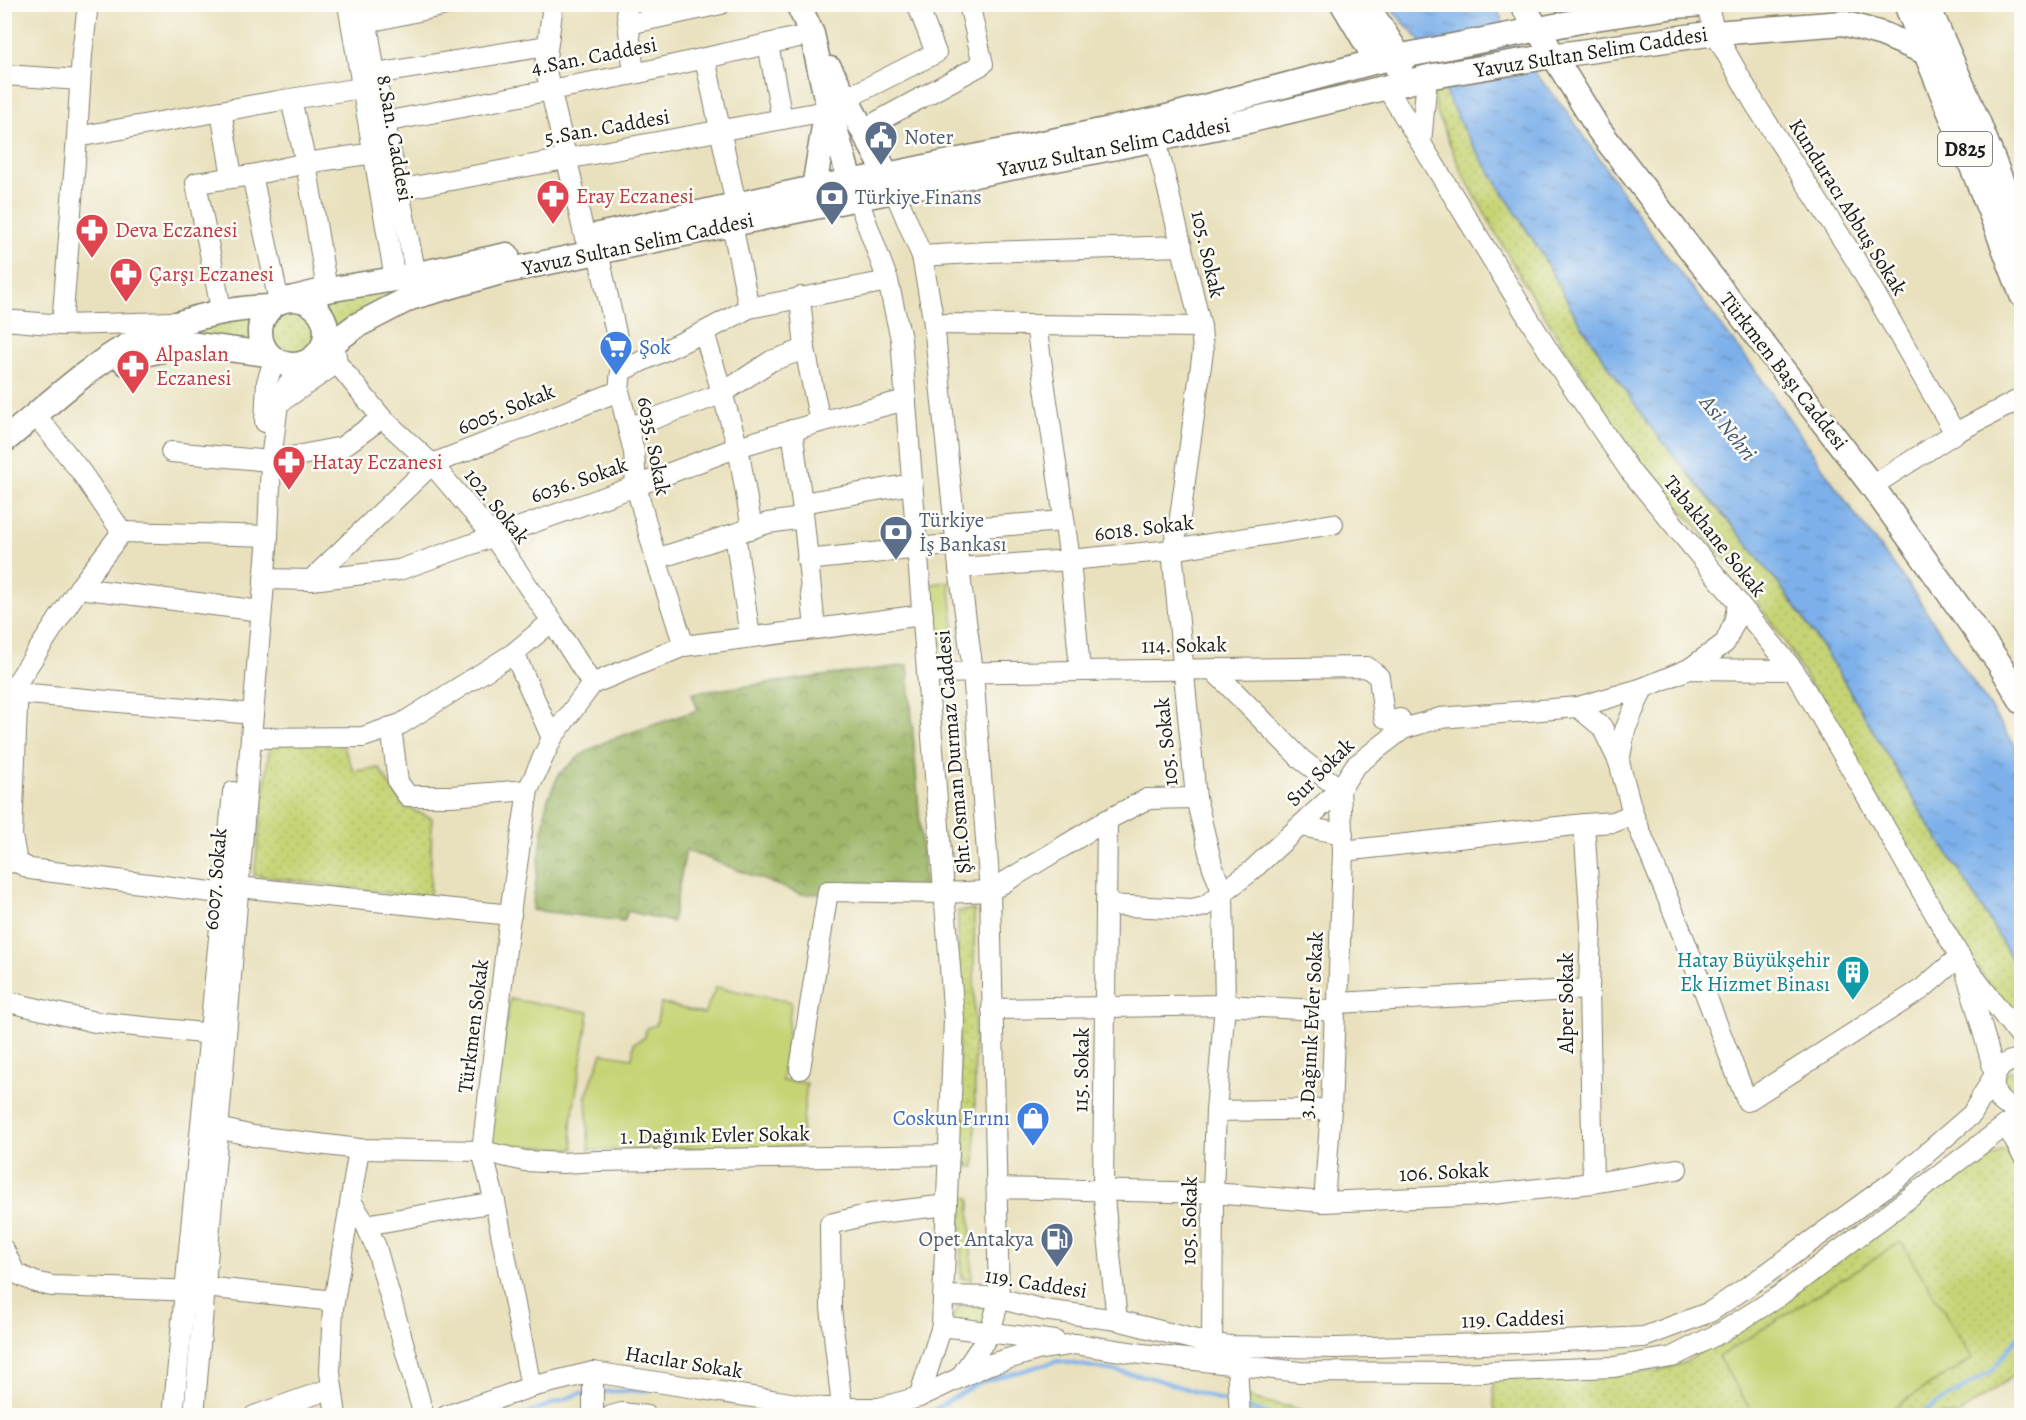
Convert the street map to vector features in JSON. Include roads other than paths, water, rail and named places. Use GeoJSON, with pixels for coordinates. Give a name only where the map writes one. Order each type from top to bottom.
{"type":"FeatureCollection","features":[{"type":"Feature","properties":{"kind":"main road"},"geometry":{"type":"LineString","coordinates":[[1343,4],[1397,57]]}},
{"type":"Feature","properties":{"kind":"main road"},"geometry":{"type":"LineString","coordinates":[[1366,4],[1401,63],[1398,73],[1387,88]]}},
{"type":"Feature","properties":{"kind":"main road","name":"Türkmen Başı Caddesi"},"geometry":{"type":"LineString","coordinates":[[1522,4],[1537,44],[1599,130],[1872,486],[1999,663],[2022,702]]}},
{"type":"Feature","properties":{"kind":"main road","name":"Yavuz Sultan Selim Caddesi"},"geometry":{"type":"LineString","coordinates":[[4,441],[84,375],[127,346],[184,321],[327,290],[592,245],[854,189],[1156,140],[1430,77],[1537,44],[1595,18],[1676,5],[1706,4]]}},
{"type":"Feature","properties":{"kind":"main road"},"geometry":{"type":"LineString","coordinates":[[799,5],[812,34],[854,189]]}},
{"type":"Feature","properties":{"kind":"main road"},"geometry":{"type":"LineString","coordinates":[[1843,23],[1898,22],[1915,7]]}},
{"type":"Feature","properties":{"kind":"main road","name":"D825"},"geometry":{"type":"LineString","coordinates":[[1915,7],[1925,52],[2022,295]]}},
{"type":"Feature","properties":{"kind":"main road","name":"D825"},"geometry":{"type":"LineString","coordinates":[[1915,7],[1978,124],[2022,234]]}},
{"type":"Feature","properties":{"kind":"main road","name":"Yavuz Sultan Selim Caddesi"},"geometry":{"type":"LineString","coordinates":[[891,183],[1158,119],[1397,57],[1537,44],[1843,23],[1882,34],[1925,52]]}},
{"type":"Feature","properties":{"kind":"main road"},"geometry":{"type":"LineString","coordinates":[[832,101],[862,130],[891,183]]}},
{"type":"Feature","properties":{"kind":"main road"},"geometry":{"type":"LineString","coordinates":[[814,188],[832,101]]}},
{"type":"Feature","properties":{"kind":"main road","name":"Yavuz Sultan Selim Caddesi"},"geometry":{"type":"LineString","coordinates":[[734,214],[814,188],[854,189]]}},
{"type":"Feature","properties":{"kind":"main road","name":"Yavuz Sultan Selim Caddesi"},"geometry":{"type":"LineString","coordinates":[[4,459],[42,423],[109,372],[144,354],[189,344],[271,357],[285,364],[294,365],[325,354],[356,326],[410,298],[592,245]]}},
{"type":"Feature","properties":{"kind":"main road","name":"Yavuz Sultan Selim Caddesi"},"geometry":{"type":"LineString","coordinates":[[280,302],[301,300],[311,304],[319,312],[326,332],[325,354]]}},
{"type":"Feature","properties":{"kind":"main road"},"geometry":{"type":"LineString","coordinates":[[271,357],[262,346],[261,321],[280,302]]}},
{"type":"Feature","properties":{"kind":"street"},"geometry":{"type":"LineString","coordinates":[[62,325],[78,137],[80,80],[88,4]]}},
{"type":"Feature","properties":{"kind":"street","name":"8.San. Caddesi"},"geometry":{"type":"LineString","coordinates":[[348,4],[369,81],[384,122],[397,190],[405,277]]}},
{"type":"Feature","properties":{"kind":"street"},"geometry":{"type":"LineString","coordinates":[[366,13],[450,4]]}},
{"type":"Feature","properties":{"kind":"street","name":"6035. Sokak"},"geometry":{"type":"LineString","coordinates":[[553,4],[545,66],[547,79],[622,360],[619,391],[634,452],[636,486],[656,559],[684,646]]}},
{"type":"Feature","properties":{"kind":"street"},"geometry":{"type":"LineString","coordinates":[[626,4],[634,74]]}},
{"type":"Feature","properties":{"kind":"street"},"geometry":{"type":"LineString","coordinates":[[629,24],[721,4]]}},
{"type":"Feature","properties":{"kind":"street","name":"5.San. Caddesi"},"geometry":{"type":"LineString","coordinates":[[397,190],[782,119],[832,101],[936,53],[917,4]]}},
{"type":"Feature","properties":{"kind":"street"},"geometry":{"type":"LineString","coordinates":[[862,130],[983,64],[969,4]]}},
{"type":"Feature","properties":{"kind":"street","name":"Kunduracı Abbuş Sokak"},"geometry":{"type":"LineString","coordinates":[[1706,4],[1715,33],[1755,104],[1856,259],[1955,433]]}},
{"type":"Feature","properties":{"kind":"street","name":"8.San. Caddesi"},"geometry":{"type":"LineString","coordinates":[[366,13],[374,153],[405,277]]}},
{"type":"Feature","properties":{"kind":"street","name":"4.San. Caddesi"},"geometry":{"type":"LineString","coordinates":[[384,122],[634,74],[812,34]]}},
{"type":"Feature","properties":{"kind":"street"},"geometry":{"type":"LineString","coordinates":[[768,44],[782,119]]}},
{"type":"Feature","properties":{"kind":"street"},"geometry":{"type":"LineString","coordinates":[[78,137],[291,100],[369,81],[547,45]]}},
{"type":"Feature","properties":{"kind":"street"},"geometry":{"type":"LineString","coordinates":[[705,58],[720,130],[749,308]]}},
{"type":"Feature","properties":{"kind":"street"},"geometry":{"type":"LineString","coordinates":[[4,75],[80,80]]}},
{"type":"Feature","properties":{"kind":"street"},"geometry":{"type":"LineString","coordinates":[[1421,143],[1430,77]]}},
{"type":"Feature","properties":{"kind":"street","name":"Tabakhane Sokak"},"geometry":{"type":"LineString","coordinates":[[1387,88],[1551,355],[1630,471],[1793,670],[1962,960]]}},
{"type":"Feature","properties":{"kind":"street"},"geometry":{"type":"LineString","coordinates":[[291,100],[306,163],[327,290]]}},
{"type":"Feature","properties":{"kind":"street"},"geometry":{"type":"LineString","coordinates":[[221,111],[232,177]]}},
{"type":"Feature","properties":{"kind":"street","name":"105. Sokak"},"geometry":{"type":"LineString","coordinates":[[1156,140],[1201,327],[1203,351],[1179,524],[1172,550],[1196,798],[1212,865],[1223,894],[1225,1005],[1216,1111],[1212,1344]]}},
{"type":"Feature","properties":{"kind":"street"},"geometry":{"type":"LineString","coordinates":[[222,314],[196,183],[374,153]]}},
{"type":"Feature","properties":{"kind":"street"},"geometry":{"type":"LineString","coordinates":[[252,175],[280,302]]}},
{"type":"Feature","properties":{"kind":"street","name":"Şht.Osman Durmaz Caddesi"},"geometry":{"type":"LineString","coordinates":[[891,183],[922,256],[934,324],[959,568],[973,672],[990,891],[999,1299],[990,1333]]}},
{"type":"Feature","properties":{"kind":"street","name":"Şht.Osman Durmaz Caddesi"},"geometry":{"type":"LineString","coordinates":[[854,189],[888,281],[901,339],[954,1019],[942,1326]]}},
{"type":"Feature","properties":{"kind":"street"},"geometry":{"type":"LineString","coordinates":[[922,256],[1182,246]]}},
{"type":"Feature","properties":{"kind":"street"},"geometry":{"type":"LineString","coordinates":[[621,371],[749,308],[888,281]]}},
{"type":"Feature","properties":{"kind":"street"},"geometry":{"type":"LineString","coordinates":[[800,297],[805,349],[820,422]]}},
{"type":"Feature","properties":{"kind":"street"},"geometry":{"type":"LineString","coordinates":[[4,320],[62,325],[184,321]]}},
{"type":"Feature","properties":{"kind":"street"},"geometry":{"type":"LineString","coordinates":[[934,324],[1201,327]]}},
{"type":"Feature","properties":{"kind":"street"},"geometry":{"type":"LineString","coordinates":[[1036,325],[1070,560],[1080,670]]}},
{"type":"Feature","properties":{"kind":"street"},"geometry":{"type":"LineString","coordinates":[[704,332],[738,447],[750,637]]}},
{"type":"Feature","properties":{"kind":"street"},"geometry":{"type":"LineString","coordinates":[[628,428],[721,394],[771,362],[805,349]]}},
{"type":"Feature","properties":{"kind":"street","name":"6007. Sokak"},"geometry":{"type":"LineString","coordinates":[[267,461],[278,403],[288,384],[325,354]]}},
{"type":"Feature","properties":{"kind":"street","name":"102. Sokak"},"geometry":{"type":"LineString","coordinates":[[325,354],[382,418],[432,464],[493,536],[592,684]]}},
{"type":"Feature","properties":{"kind":"street","name":"6007. Sokak"},"geometry":{"type":"LineString","coordinates":[[233,892],[262,536],[267,461],[267,382],[271,357]]}},
{"type":"Feature","properties":{"kind":"street","name":"6005. Sokak"},"geometry":{"type":"LineString","coordinates":[[311,580],[432,464],[619,391]]}},
{"type":"Feature","properties":{"kind":"street"},"geometry":{"type":"LineString","coordinates":[[1872,486],[1955,433],[2022,398]]}},
{"type":"Feature","properties":{"kind":"street","name":"6036. Sokak"},"geometry":{"type":"LineString","coordinates":[[264,579],[311,580],[399,570],[636,486],[738,447],[820,422],[906,400]]}},
{"type":"Feature","properties":{"kind":"street"},"geometry":{"type":"LineString","coordinates":[[171,452],[267,461],[342,447],[382,418]]}},
{"type":"Feature","properties":{"kind":"street"},"geometry":{"type":"LineString","coordinates":[[42,423],[81,472],[122,532]]}},
{"type":"Feature","properties":{"kind":"street"},"geometry":{"type":"LineString","coordinates":[[792,430],[814,628]]}},
{"type":"Feature","properties":{"kind":"street"},"geometry":{"type":"LineString","coordinates":[[656,559],[743,532],[802,510],[912,484]]}},
{"type":"Feature","properties":{"kind":"street"},"geometry":{"type":"LineString","coordinates":[[807,560],[917,548],[956,536],[1064,521]]}},
{"type":"Feature","properties":{"kind":"street","name":"6018. Sokak"},"geometry":{"type":"LineString","coordinates":[[959,568],[1172,550],[1333,524]]}},
{"type":"Feature","properties":{"kind":"street"},"geometry":{"type":"LineString","coordinates":[[122,532],[262,536]]}},
{"type":"Feature","properties":{"kind":"street"},"geometry":{"type":"LineString","coordinates":[[122,532],[79,588],[14,684],[11,862],[30,869],[233,892],[511,915]]}},
{"type":"Feature","properties":{"kind":"street","name":"6007. Sokak"},"geometry":{"type":"LineString","coordinates":[[256,610],[264,579],[262,536]]}},
{"type":"Feature","properties":{"kind":"street"},"geometry":{"type":"LineString","coordinates":[[79,588],[256,610]]}},
{"type":"Feature","properties":{"kind":"street","name":"Sur Sokak"},"geometry":{"type":"LineString","coordinates":[[1106,905],[1192,909],[1205,906],[1250,872],[1340,789],[1355,766],[1402,729],[1440,718],[1578,707],[1642,688],[1689,669],[1725,643],[1734,623],[1738,602]]}},
{"type":"Feature","properties":{"kind":"street"},"geometry":{"type":"LineString","coordinates":[[592,684],[684,646],[922,615]]}},
{"type":"Feature","properties":{"kind":"street"},"geometry":{"type":"LineString","coordinates":[[251,738],[363,736],[401,724],[514,653],[552,621]]}},
{"type":"Feature","properties":{"kind":"street"},"geometry":{"type":"LineString","coordinates":[[514,653],[552,738]]}},
{"type":"Feature","properties":{"kind":"street","name":"114. Sokak"},"geometry":{"type":"LineString","coordinates":[[927,674],[1367,667],[1378,677],[1384,717],[1391,721],[1400,719]]}},
{"type":"Feature","properties":{"kind":"street"},"geometry":{"type":"LineString","coordinates":[[1212,669],[1302,760],[1340,789]]}},
{"type":"Feature","properties":{"kind":"street","name":"Sur Sokak"},"geometry":{"type":"LineString","coordinates":[[1689,669],[1793,670]]}},
{"type":"Feature","properties":{"kind":"street"},"geometry":{"type":"LineString","coordinates":[[14,684],[247,713]]}},
{"type":"Feature","properties":{"kind":"street","name":"Türkmen Sokak"},"geometry":{"type":"LineString","coordinates":[[531,1388],[495,1202],[482,1151],[528,789],[552,738],[592,684]]}},
{"type":"Feature","properties":{"kind":"street"},"geometry":{"type":"LineString","coordinates":[[1619,762],[1625,730],[1642,688]]}},
{"type":"Feature","properties":{"kind":"street"},"geometry":{"type":"LineString","coordinates":[[1578,707],[1602,727],[1619,762],[1633,814],[1747,1101],[1922,989],[1962,960]]}},
{"type":"Feature","properties":{"kind":"street","name":"6007. Sokak"},"geometry":{"type":"LineString","coordinates":[[194,1416],[198,1290],[217,1034],[251,738],[247,713]]}},
{"type":"Feature","properties":{"kind":"street"},"geometry":{"type":"LineString","coordinates":[[391,727],[398,783],[408,796],[451,796],[528,789]]}},
{"type":"Feature","properties":{"kind":"street","name":"3.Dağınık Evler Sokak"},"geometry":{"type":"LineString","coordinates":[[1324,1202],[1337,1007],[1343,843],[1340,789]]}},
{"type":"Feature","properties":{"kind":"street"},"geometry":{"type":"LineString","coordinates":[[800,1069],[828,891],[944,893],[990,891],[1107,820],[1147,800],[1196,798]]}},
{"type":"Feature","properties":{"kind":"street"},"geometry":{"type":"LineString","coordinates":[[1300,826],[1343,843],[1614,822],[1633,814]]}},
{"type":"Feature","properties":{"kind":"street","name":"115. Sokak"},"geometry":{"type":"LineString","coordinates":[[1107,820],[1103,1189],[1117,1320]]}},
{"type":"Feature","properties":{"kind":"street","name":"Alper Sokak"},"geometry":{"type":"LineString","coordinates":[[1584,824],[1591,926],[1589,989],[1593,1183]]}},
{"type":"Feature","properties":{"kind":"street"},"geometry":{"type":"LineString","coordinates":[[1962,960],[2022,1039]]}},
{"type":"Feature","properties":{"kind":"street"},"geometry":{"type":"LineString","coordinates":[[1962,960],[1995,1074]]}},
{"type":"Feature","properties":{"kind":"street"},"geometry":{"type":"LineString","coordinates":[[992,1009],[1225,1005],[1337,1007],[1589,989]]}},
{"type":"Feature","properties":{"kind":"street"},"geometry":{"type":"LineString","coordinates":[[4,1001],[94,1022],[217,1034]]}},
{"type":"Feature","properties":{"kind":"street","name":"6007. Sokak"},"geometry":{"type":"LineString","coordinates":[[173,1416],[198,1290],[218,1128],[217,1034]]}},
{"type":"Feature","properties":{"kind":"street"},"geometry":{"type":"LineString","coordinates":[[2019,1059],[2000,1067],[1993,1082],[1998,1098],[2011,1108],[2016,1116],[2022,1154]]}},
{"type":"Feature","properties":{"kind":"street","name":"119. Caddesi"},"geometry":{"type":"LineString","coordinates":[[944,1296],[994,1297],[1044,1310],[1117,1320],[1212,1344],[1335,1348],[1644,1337],[1710,1312],[1898,1178],[1972,1113],[1995,1074]]}},
{"type":"Feature","properties":{"kind":"street"},"geometry":{"type":"LineString","coordinates":[[1216,1111],[1332,1109]]}},
{"type":"Feature","properties":{"kind":"street"},"geometry":{"type":"LineString","coordinates":[[919,1397],[942,1326],[1142,1354],[1300,1372],[1458,1372],[1614,1367],[1672,1357],[1759,1310],[2016,1116]]}},
{"type":"Feature","properties":{"kind":"street","name":"1. Dağınık Evler Sokak"},"geometry":{"type":"LineString","coordinates":[[218,1128],[253,1136],[359,1149],[482,1151],[525,1161],[563,1163],[610,1160],[949,1155]]}},
{"type":"Feature","properties":{"kind":"street"},"geometry":{"type":"LineString","coordinates":[[336,1416],[330,1372],[334,1301],[359,1149]]}},
{"type":"Feature","properties":{"kind":"street","name":"106. Sokak"},"geometry":{"type":"LineString","coordinates":[[997,1188],[1213,1193],[1324,1202],[1484,1195],[1593,1183],[1677,1169]]}},
{"type":"Feature","properties":{"kind":"street"},"geometry":{"type":"LineString","coordinates":[[351,1201],[376,1246],[424,1416]]}},
{"type":"Feature","properties":{"kind":"street"},"geometry":{"type":"LineString","coordinates":[[366,1225],[495,1202]]}},
{"type":"Feature","properties":{"kind":"street"},"geometry":{"type":"LineString","coordinates":[[842,1408],[831,1308],[830,1224],[871,1214],[947,1205]]}},
{"type":"Feature","properties":{"kind":"street"},"geometry":{"type":"LineString","coordinates":[[4,1250],[15,1273],[35,1282],[52,1286],[198,1290],[334,1301]]}},
{"type":"Feature","properties":{"kind":"street"},"geometry":{"type":"LineString","coordinates":[[959,1378],[990,1333]]}},
{"type":"Feature","properties":{"kind":"street"},"geometry":{"type":"LineString","coordinates":[[959,1378],[987,1365],[1030,1352],[1075,1344]]}},
{"type":"Feature","properties":{"kind":"street"},"geometry":{"type":"LineString","coordinates":[[1237,1365],[1240,1416]]}},
{"type":"Feature","properties":{"kind":"street","name":"Hacılar Sokak"},"geometry":{"type":"LineString","coordinates":[[446,1416],[531,1388],[593,1380],[822,1408],[879,1412],[919,1397],[959,1378]]}},
{"type":"Feature","properties":{"kind":"street"},"geometry":{"type":"LineString","coordinates":[[592,1412],[593,1380]]}},
{"type":"Feature","properties":{"kind":"street"},"geometry":{"type":"LineString","coordinates":[[254,1416],[332,1388]]}},
{"type":"Feature","properties":{"kind":"street"},"geometry":{"type":"LineString","coordinates":[[611,1416],[622,1413],[647,1416]]}},
{"type":"Feature","properties":{"kind":"water","name":"Asi Nehri"},"geometry":{"type":"Polygon","coordinates":[[[1387,5],[1495,5],[1532,69],[1568,113],[1660,247],[1754,368],[1852,510],[1912,590],[2022,755],[2021,975],[1839,673],[1793,603],[1652,429],[1612,371],[1575,315],[1540,251],[1464,131],[1419,39],[1387,5]]]}},
{"type":"Feature","properties":{"kind":"waterway"},"geometry":{"type":"LineString","coordinates":[[1916,1416],[1991,1372],[2022,1331]]}},
{"type":"Feature","properties":{"kind":"waterway"},"geometry":{"type":"LineString","coordinates":[[924,1416],[978,1383],[1058,1361],[1149,1377],[1231,1403]]}},
{"type":"Feature","properties":{"kind":"waterway"},"geometry":{"type":"LineString","coordinates":[[600,1392],[649,1390]]}},
{"type":"Feature","properties":{"kind":"waterway"},"geometry":{"type":"LineString","coordinates":[[519,1416],[586,1393]]}},
{"type":"Feature","properties":{"kind":"waterway"},"geometry":{"type":"LineString","coordinates":[[1247,1408],[1276,1416]]}},
{"type":"Feature","properties":{"kind":"place","name":"Noter"},"geometry":{"type":"Point","coordinates":[881,166]}},
{"type":"Feature","properties":{"kind":"place","name":"Eray Eczanesi"},"geometry":{"type":"Point","coordinates":[553,225]}},
{"type":"Feature","properties":{"kind":"place","name":"Türkiye Finans"},"geometry":{"type":"Point","coordinates":[832,226]}},
{"type":"Feature","properties":{"kind":"place","name":"Deva Eczanesi"},"geometry":{"type":"Point","coordinates":[92,259]}},
{"type":"Feature","properties":{"kind":"place","name":"Çarşı Eczanesi"},"geometry":{"type":"Point","coordinates":[126,303]}},
{"type":"Feature","properties":{"kind":"place","name":"Şok"},"geometry":{"type":"Point","coordinates":[616,376]}},
{"type":"Feature","properties":{"kind":"place","name":"Alpaslan Eczanesi"},"geometry":{"type":"Point","coordinates":[133,395]}},
{"type":"Feature","properties":{"kind":"place","name":"Hatay Eczanesi"},"geometry":{"type":"Point","coordinates":[289,491]}},
{"type":"Feature","properties":{"kind":"place","name":"Türkiye İş Bankası"},"geometry":{"type":"Point","coordinates":[896,561]}},
{"type":"Feature","properties":{"kind":"place","name":"Hatay Büyükşehir Ek Hizmet Binası"},"geometry":{"type":"Point","coordinates":[1853,1001]}},
{"type":"Feature","properties":{"kind":"place","name":"Coskun Fırını"},"geometry":{"type":"Point","coordinates":[1033,1147]}},
{"type":"Feature","properties":{"kind":"place","name":"Opet Antakya"},"geometry":{"type":"Point","coordinates":[1057,1268]}}]}
